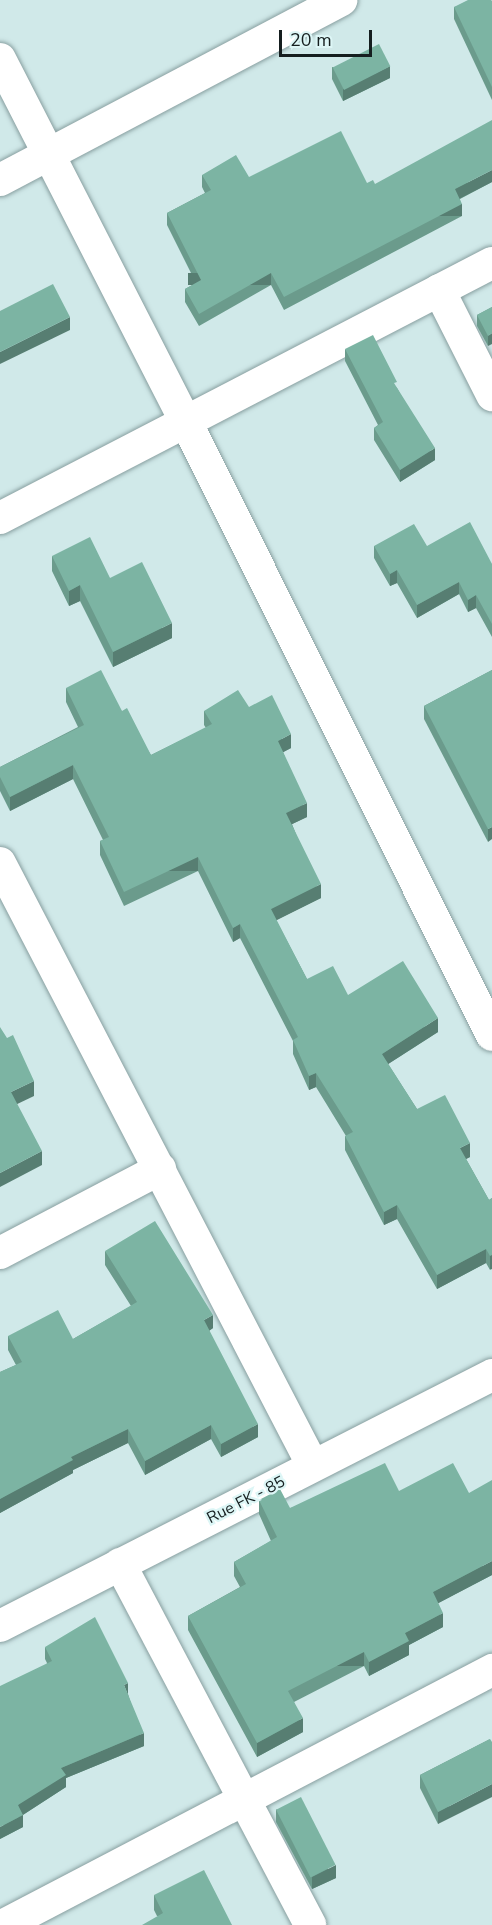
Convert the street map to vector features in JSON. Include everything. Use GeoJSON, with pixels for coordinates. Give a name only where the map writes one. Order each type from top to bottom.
{"type":"FeatureCollection","features":[{"type":"Feature","properties":{"kind":"street"},"geometry":{"type":"LineString","coordinates":[[0,180],[342,0]]}},
{"type":"Feature","properties":{"kind":"street"},"geometry":{"type":"LineString","coordinates":[[0,59],[186,422],[492,1034]]}},
{"type":"Feature","properties":{"kind":"street"},"geometry":{"type":"LineString","coordinates":[[0,518],[492,263]]}},
{"type":"Feature","properties":{"kind":"street"},"geometry":{"type":"LineString","coordinates":[[439,290],[492,395]]}},
{"type":"Feature","properties":{"kind":"street"},"geometry":{"type":"LineString","coordinates":[[0,863],[314,1466]]}},
{"type":"Feature","properties":{"kind":"street"},"geometry":{"type":"LineString","coordinates":[[0,1253],[160,1169]]}},
{"type":"Feature","properties":{"kind":"street","name":"Rue FK - 85"},"geometry":{"type":"LineString","coordinates":[[0,1626],[492,1375]]}},
{"type":"Feature","properties":{"kind":"street"},"geometry":{"type":"LineString","coordinates":[[120,1564],[310,1925]]}},
{"type":"Feature","properties":{"kind":"street"},"geometry":{"type":"LineString","coordinates":[[4,1925],[492,1670]]}},
{"type":"Feature","properties":{"kind":"building"},"geometry":{"type":"Polygon","coordinates":[[[468,0],[492,1],[492,87],[454,7],[468,0]]]}},
{"type":"Feature","properties":{"kind":"building"},"geometry":{"type":"Polygon","coordinates":[[[379,44],[390,66],[344,90],[333,68],[379,44]]]}},
{"type":"Feature","properties":{"kind":"building"},"geometry":{"type":"Polygon","coordinates":[[[492,120],[492,170],[455,189],[462,204],[284,297],[271,273],[199,314],[185,289],[201,280],[167,213],[211,190],[202,175],[236,155],[249,177],[341,131],[367,183],[373,180],[375,184],[492,120]]]}},
{"type":"Feature","properties":{"kind":"building"},"geometry":{"type":"Polygon","coordinates":[[[53,284],[70,317],[0,352],[0,311],[53,284]]]}},
{"type":"Feature","properties":{"kind":"building"},"geometry":{"type":"Polygon","coordinates":[[[492,307],[492,333],[488,336],[477,315],[492,307]]]}},
{"type":"Feature","properties":{"kind":"building"},"geometry":{"type":"Polygon","coordinates":[[[373,335],[397,382],[394,383],[435,448],[400,470],[374,428],[383,422],[345,349],[373,335]]]}},
{"type":"Feature","properties":{"kind":"building"},"geometry":{"type":"Polygon","coordinates":[[[470,522],[492,564],[492,624],[476,595],[468,600],[459,582],[417,605],[397,570],[390,574],[374,546],[414,524],[427,546],[470,522]]]}},
{"type":"Feature","properties":{"kind":"building"},"geometry":{"type":"Polygon","coordinates":[[[90,537],[110,578],[142,562],[172,623],[113,652],[80,585],[69,591],[52,556],[90,537]]]}},
{"type":"Feature","properties":{"kind":"building"},"geometry":{"type":"Polygon","coordinates":[[[101,670],[122,711],[127,708],[151,755],[212,724],[204,711],[238,690],[249,707],[272,695],[291,734],[278,741],[307,803],[286,813],[321,884],[271,909],[307,979],[333,966],[348,995],[403,961],[438,1018],[382,1054],[417,1109],[445,1095],[470,1143],[460,1148],[489,1200],[492,1198],[492,1255],[490,1256],[486,1249],[437,1275],[397,1205],[384,1212],[345,1136],[353,1132],[316,1073],[309,1076],[293,1040],[298,1037],[240,924],[233,928],[198,857],[124,892],[100,841],[109,837],[73,765],[10,797],[0,777],[0,767],[84,725],[66,688],[101,670]]]}},
{"type":"Feature","properties":{"kind":"building"},"geometry":{"type":"Polygon","coordinates":[[[492,670],[492,827],[488,829],[424,706],[492,670]]]}},
{"type":"Feature","properties":{"kind":"building"},"geometry":{"type":"Polygon","coordinates":[[[0,1027],[7,1038],[13,1035],[34,1081],[11,1092],[42,1151],[0,1173],[0,1027]]]}},
{"type":"Feature","properties":{"kind":"building"},"geometry":{"type":"Polygon","coordinates":[[[155,1221],[213,1315],[204,1320],[258,1424],[221,1444],[211,1425],[145,1461],[128,1429],[71,1457],[73,1460],[0,1499],[0,1372],[22,1362],[8,1336],[58,1310],[73,1339],[137,1302],[105,1251],[155,1221]]]}},
{"type":"Feature","properties":{"kind":"building"},"geometry":{"type":"Polygon","coordinates":[[[385,1463],[399,1491],[453,1463],[469,1493],[492,1480],[492,1561],[433,1592],[443,1613],[405,1633],[409,1641],[369,1662],[364,1652],[288,1691],[303,1718],[257,1743],[188,1616],[246,1584],[234,1562],[277,1537],[259,1500],[280,1489],[290,1508],[385,1463]]]}},
{"type":"Feature","properties":{"kind":"building"},"geometry":{"type":"Polygon","coordinates":[[[95,1617],[128,1683],[124,1685],[144,1733],[61,1768],[66,1775],[18,1805],[23,1815],[0,1827],[0,1686],[52,1661],[45,1647],[95,1617]]]}},
{"type":"Feature","properties":{"kind":"building"},"geometry":{"type":"Polygon","coordinates":[[[490,1739],[492,1742],[492,1784],[438,1812],[420,1775],[490,1739]]]}},
{"type":"Feature","properties":{"kind":"building"},"geometry":{"type":"Polygon","coordinates":[[[301,1797],[336,1865],[311,1877],[276,1810],[301,1797]]]}},
{"type":"Feature","properties":{"kind":"building"},"geometry":{"type":"Polygon","coordinates":[[[204,1870],[232,1925],[142,1925],[163,1913],[154,1895],[204,1870]]]}}]}
